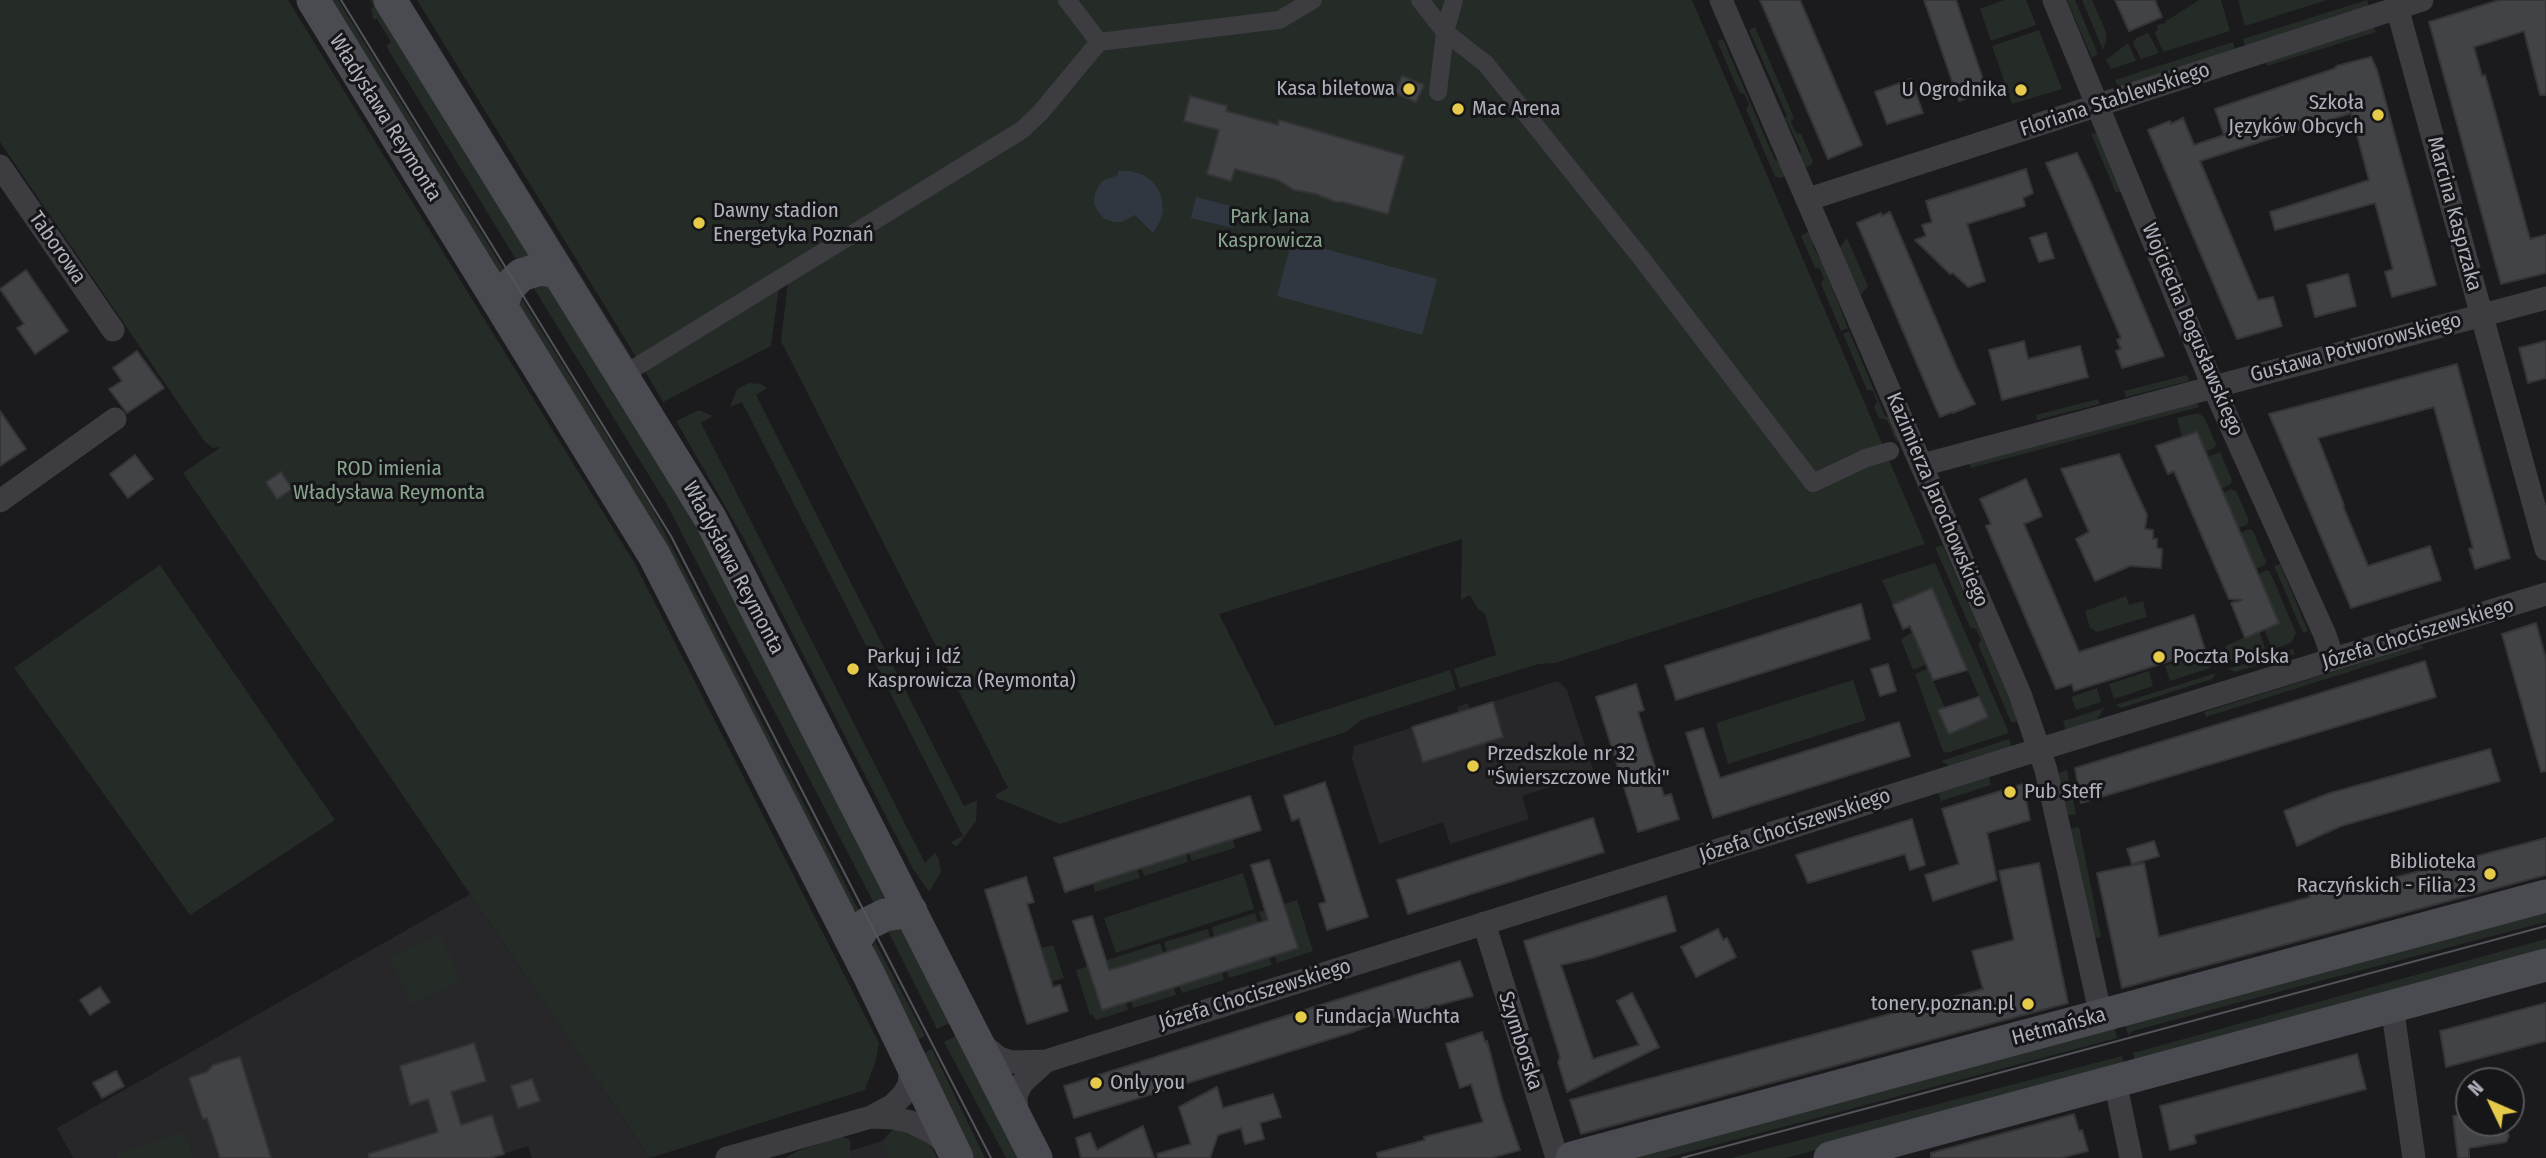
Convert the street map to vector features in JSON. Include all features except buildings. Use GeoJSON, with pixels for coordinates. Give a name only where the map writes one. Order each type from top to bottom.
{"type":"FeatureCollection","features":[{"type":"Feature","properties":{"kind":"main road","name":"Władysława Reymonta"},"geometry":{"type":"LineString","coordinates":[[313,0],[654,555],[853,944],[955,1153]]}},
{"type":"Feature","properties":{"kind":"main road","name":"Władysława Reymonta"},"geometry":{"type":"LineString","coordinates":[[390,0],[623,375],[728,552],[1036,1158]]}},
{"type":"Feature","properties":{"kind":"main road"},"geometry":{"type":"LineString","coordinates":[[501,306],[508,288],[521,275],[540,269],[558,272]]}},
{"type":"Feature","properties":{"kind":"main road","name":"Hetmańska"},"geometry":{"type":"LineString","coordinates":[[1573,1158],[2546,896]]}},
{"type":"Feature","properties":{"kind":"main road"},"geometry":{"type":"LineString","coordinates":[[853,944],[865,925],[885,915],[911,911]]}},
{"type":"Feature","properties":{"kind":"main road"},"geometry":{"type":"LineString","coordinates":[[1830,1158],[2546,965]]}},
{"type":"Feature","properties":{"kind":"street"},"geometry":{"type":"LineString","coordinates":[[1067,0],[1098,42]]}},
{"type":"Feature","properties":{"kind":"street"},"geometry":{"type":"LineString","coordinates":[[623,375],[1022,130],[1040,113],[1098,42],[1279,20],[1313,0]]}},
{"type":"Feature","properties":{"kind":"street"},"geometry":{"type":"LineString","coordinates":[[1420,0],[1445,32],[1486,64],[1642,259],[1813,483],[1866,458],[1890,451]]}},
{"type":"Feature","properties":{"kind":"street"},"geometry":{"type":"LineString","coordinates":[[1438,92],[1445,32],[1454,0]]}},
{"type":"Feature","properties":{"kind":"street","name":"Kazimierza Jarochowskiego"},"geometry":{"type":"LineString","coordinates":[[1721,0],[2020,694],[2039,749],[2101,1016]]}},
{"type":"Feature","properties":{"kind":"street","name":"Wojciecha Bogusławskiego"},"geometry":{"type":"LineString","coordinates":[[2053,0],[2213,386],[2325,635],[2333,659]]}},
{"type":"Feature","properties":{"kind":"street","name":"Floriana Stablewskiego"},"geometry":{"type":"LineString","coordinates":[[1808,199],[2098,106],[2396,5],[2422,0]]}},
{"type":"Feature","properties":{"kind":"street","name":"Marcina Kasprzaka"},"geometry":{"type":"LineString","coordinates":[[2396,5],[2546,549]]}},
{"type":"Feature","properties":{"kind":"street","name":"Taborowa"},"geometry":{"type":"LineString","coordinates":[[0,166],[113,330]]}},
{"type":"Feature","properties":{"kind":"street","name":"Gustawa Potworowskiego"},"geometry":{"type":"LineString","coordinates":[[1922,465],[2546,298]]}},
{"type":"Feature","properties":{"kind":"street"},"geometry":{"type":"LineString","coordinates":[[0,501],[115,419]]}},
{"type":"Feature","properties":{"kind":"street","name":"Józefa Chociszewskiego"},"geometry":{"type":"LineString","coordinates":[[977,1040],[999,1058],[1011,1062],[1046,1061],[2039,749],[2546,594]]}},
{"type":"Feature","properties":{"kind":"street","name":"Szymborska"},"geometry":{"type":"LineString","coordinates":[[1484,923],[1558,1158]]}},
{"type":"Feature","properties":{"kind":"street"},"geometry":{"type":"LineString","coordinates":[[2392,1006],[2414,1158]]}},
{"type":"Feature","properties":{"kind":"street"},"geometry":{"type":"LineString","coordinates":[[727,1158],[871,1117],[893,1105],[903,1094],[911,1074],[911,1060]]}},
{"type":"Feature","properties":{"kind":"street","name":"Józefa Chociszewskiego"},"geometry":{"type":"LineString","coordinates":[[1018,1121],[1016,1095],[1022,1083],[1046,1061]]}},
{"type":"Feature","properties":{"kind":"street"},"geometry":{"type":"LineString","coordinates":[[2115,1081],[2131,1158]]}},
{"type":"Feature","properties":{"kind":"street"},"geometry":{"type":"LineString","coordinates":[[871,1117],[911,1122],[933,1133],[955,1153]]}},
{"type":"Feature","properties":{"kind":"shaded area"},"geometry":{"type":"Polygon","coordinates":[[[1118,171],[1141,174],[1151,180],[1158,189],[1163,212],[1153,233],[1135,215],[1121,222],[1114,222],[1105,219],[1098,212],[1094,203],[1099,185],[1118,175],[1118,171]]]}},
{"type":"Feature","properties":{"kind":"shaded area"},"geometry":{"type":"Polygon","coordinates":[[[1196,197],[1238,208],[1233,228],[1191,218],[1196,197]]]}},
{"type":"Feature","properties":{"kind":"shaded area"},"geometry":{"type":"Polygon","coordinates":[[[1292,240],[1437,279],[1422,335],[1277,296],[1292,240]]]}},
{"type":"Feature","properties":{"kind":"shaded area","name":"Przedszkole nr 32 \"Świerszczowe Nutki\""},"geometry":{"type":"Polygon","coordinates":[[[1558,681],[1567,690],[1594,773],[1522,796],[1529,819],[1450,844],[1443,822],[1379,844],[1352,759],[1354,746],[1458,713],[1457,707],[1468,703],[1470,709],[1558,681]]]}},
{"type":"Feature","properties":{"kind":"shaded area"},"geometry":{"type":"Polygon","coordinates":[[[470,894],[650,1158],[532,1158],[528,1146],[490,1158],[73,1158],[57,1128],[470,894]]]}},
{"type":"Feature","properties":{"kind":"shaded area"},"geometry":{"type":"Polygon","coordinates":[[[913,1131],[933,1149],[937,1158],[828,1158],[913,1131]]]}},
{"type":"Feature","properties":{"kind":"green space","name":"ROD imienia Władysława Reymonta"},"geometry":{"type":"Polygon","coordinates":[[[0,0],[288,0],[635,564],[879,1043],[865,1090],[650,1158],[183,473],[221,447],[213,448],[205,442],[0,142],[0,0]]]}},
{"type":"Feature","properties":{"kind":"green space"},"geometry":{"type":"Polygon","coordinates":[[[325,0],[338,0],[504,270],[499,282],[325,0]]]}},
{"type":"Feature","properties":{"kind":"green space"},"geometry":{"type":"Polygon","coordinates":[[[370,0],[378,0],[537,260],[517,261],[386,46],[391,42],[377,19],[374,20],[372,16],[370,9],[374,7],[370,0]]]}},
{"type":"Feature","properties":{"kind":"green space"},"geometry":{"type":"Polygon","coordinates":[[[403,0],[410,0],[634,361],[628,364],[403,0]]]}},
{"type":"Feature","properties":{"kind":"green space","name":"Park Jana Kasprowicza"},"geometry":{"type":"Polygon","coordinates":[[[417,0],[1692,0],[1925,544],[1555,663],[1539,664],[1460,688],[1454,669],[1496,655],[1485,614],[1478,609],[1470,595],[1461,600],[1462,539],[1219,614],[1275,726],[1450,670],[1456,690],[1361,720],[1346,732],[1060,824],[995,795],[1008,788],[781,341],[788,282],[638,360],[417,0]]]}},
{"type":"Feature","properties":{"kind":"green space"},"geometry":{"type":"Polygon","coordinates":[[[2004,0],[2026,0],[2036,25],[1991,41],[1980,9],[2004,0]]]}},
{"type":"Feature","properties":{"kind":"green space"},"geometry":{"type":"Polygon","coordinates":[[[2067,0],[2075,0],[2098,54],[2092,58],[2067,0]]]}},
{"type":"Feature","properties":{"kind":"green space"},"geometry":{"type":"Polygon","coordinates":[[[2082,0],[2092,0],[2106,32],[2103,50],[2082,0]]]}},
{"type":"Feature","properties":{"kind":"green space"},"geometry":{"type":"Polygon","coordinates":[[[2199,0],[2221,0],[2230,31],[2163,52],[2155,33],[2157,25],[2166,23],[2199,0]]]}},
{"type":"Feature","properties":{"kind":"green space"},"geometry":{"type":"Polygon","coordinates":[[[2238,0],[2327,0],[2245,26],[2238,0]]]}},
{"type":"Feature","properties":{"kind":"green space"},"geometry":{"type":"Polygon","coordinates":[[[2367,0],[2370,11],[2246,48],[2243,39],[2367,0]]]}},
{"type":"Feature","properties":{"kind":"green space"},"geometry":{"type":"Polygon","coordinates":[[[1755,27],[1794,118],[1791,122],[1796,133],[1801,134],[1813,161],[1803,169],[1798,157],[1801,150],[1749,30],[1755,27]]]}},
{"type":"Feature","properties":{"kind":"green space"},"geometry":{"type":"Polygon","coordinates":[[[2374,27],[2376,32],[2267,66],[2265,61],[2374,27]]]}},
{"type":"Feature","properties":{"kind":"green space"},"geometry":{"type":"Polygon","coordinates":[[[2039,30],[2062,89],[2012,104],[1992,46],[2039,30]]]}},
{"type":"Feature","properties":{"kind":"green space"},"geometry":{"type":"Polygon","coordinates":[[[2148,33],[2159,53],[2141,59],[2133,43],[2136,38],[2148,33]]]}},
{"type":"Feature","properties":{"kind":"green space"},"geometry":{"type":"Polygon","coordinates":[[[1723,39],[1775,160],[1783,163],[1788,175],[1775,177],[1746,109],[1749,104],[1744,94],[1739,92],[1717,41],[1723,39]]]}},
{"type":"Feature","properties":{"kind":"green space"},"geometry":{"type":"Polygon","coordinates":[[[2233,42],[2235,50],[2120,91],[2115,80],[2233,42]]]}},
{"type":"Feature","properties":{"kind":"green space"},"geometry":{"type":"Polygon","coordinates":[[[2128,43],[2136,61],[2111,69],[2106,60],[2128,43]]]}},
{"type":"Feature","properties":{"kind":"green space"},"geometry":{"type":"Polygon","coordinates":[[[2097,133],[2121,191],[2116,193],[2091,134],[2097,133]]]}},
{"type":"Feature","properties":{"kind":"green space"},"geometry":{"type":"Polygon","coordinates":[[[1812,229],[1816,237],[1813,246],[1848,328],[1841,331],[1821,284],[1824,279],[1820,269],[1815,268],[1801,236],[1812,229]]]}},
{"type":"Feature","properties":{"kind":"green space"},"geometry":{"type":"Polygon","coordinates":[[[1847,238],[1868,286],[1858,299],[1837,251],[1847,238]]]}},
{"type":"Feature","properties":{"kind":"green space"},"geometry":{"type":"Polygon","coordinates":[[[530,282],[546,282],[683,493],[885,898],[877,909],[666,503],[530,282]]]}},
{"type":"Feature","properties":{"kind":"green space"},"geometry":{"type":"Polygon","coordinates":[[[779,287],[771,346],[663,402],[645,371],[779,287]]]}},
{"type":"Feature","properties":{"kind":"green space"},"geometry":{"type":"Polygon","coordinates":[[[520,296],[653,510],[859,911],[852,909],[516,302],[520,296]]]}},
{"type":"Feature","properties":{"kind":"green space"},"geometry":{"type":"Polygon","coordinates":[[[1849,331],[1885,416],[1893,418],[1902,439],[1896,441],[1887,420],[1879,418],[1874,407],[1877,402],[1873,391],[1867,390],[1843,334],[1849,331]]]}},
{"type":"Feature","properties":{"kind":"green space"},"geometry":{"type":"Polygon","coordinates":[[[2187,375],[2189,381],[2126,397],[2124,391],[2187,375]]]}},
{"type":"Feature","properties":{"kind":"green space"},"geometry":{"type":"Polygon","coordinates":[[[749,383],[761,384],[767,388],[756,395],[964,806],[977,800],[976,821],[958,845],[955,846],[951,842],[963,836],[742,402],[730,407],[737,389],[749,383]]]}},
{"type":"Feature","properties":{"kind":"green space"},"geometry":{"type":"Polygon","coordinates":[[[2098,399],[2100,404],[2037,420],[2036,415],[2098,399]]]}},
{"type":"Feature","properties":{"kind":"green space"},"geometry":{"type":"Polygon","coordinates":[[[2197,403],[2199,407],[1971,468],[1969,462],[2197,403]]]}},
{"type":"Feature","properties":{"kind":"green space"},"geometry":{"type":"Polygon","coordinates":[[[699,410],[713,416],[701,423],[925,863],[935,853],[939,860],[941,872],[929,892],[913,869],[744,539],[676,421],[699,410]]]}},
{"type":"Feature","properties":{"kind":"green space"},"geometry":{"type":"Polygon","coordinates":[[[2198,413],[2204,417],[2217,446],[2206,452],[2197,433],[2182,437],[2177,418],[2198,413]]]}},
{"type":"Feature","properties":{"kind":"green space"},"geometry":{"type":"Polygon","coordinates":[[[2220,452],[2232,480],[2231,484],[2221,489],[2208,457],[2220,452]]]}},
{"type":"Feature","properties":{"kind":"green space"},"geometry":{"type":"Polygon","coordinates":[[[2231,489],[2236,491],[2249,520],[2247,525],[2238,528],[2223,493],[2231,489]]]}},
{"type":"Feature","properties":{"kind":"green space"},"geometry":{"type":"Polygon","coordinates":[[[2249,529],[2253,531],[2266,561],[2265,565],[2256,569],[2240,533],[2249,529]]]}},
{"type":"Feature","properties":{"kind":"green space"},"geometry":{"type":"Polygon","coordinates":[[[1943,546],[2008,695],[2013,699],[2017,722],[2011,722],[1978,644],[1981,640],[1976,629],[1970,627],[1935,547],[1943,546]]]}},
{"type":"Feature","properties":{"kind":"green space"},"geometry":{"type":"Polygon","coordinates":[[[1935,563],[2009,733],[1946,753],[1915,674],[1927,669],[1929,672],[1945,708],[1938,711],[1949,734],[1988,717],[1932,589],[1893,605],[1882,580],[1935,563]]]}},
{"type":"Feature","properties":{"kind":"green space"},"geometry":{"type":"Polygon","coordinates":[[[2280,564],[2308,631],[2303,633],[2274,566],[2280,564]]]}},
{"type":"Feature","properties":{"kind":"green space"},"geometry":{"type":"Polygon","coordinates":[[[160,565],[335,820],[190,915],[14,668],[160,565]]]}},
{"type":"Feature","properties":{"kind":"green space"},"geometry":{"type":"Polygon","coordinates":[[[2267,570],[2296,633],[2291,643],[2276,648],[2271,646],[2264,629],[2278,623],[2258,574],[2267,570]]]}},
{"type":"Feature","properties":{"kind":"green space"},"geometry":{"type":"Polygon","coordinates":[[[2126,596],[2129,605],[2143,601],[2147,617],[2097,632],[2090,628],[2085,611],[2126,596]]]}},
{"type":"Feature","properties":{"kind":"green space"},"geometry":{"type":"Polygon","coordinates":[[[2259,631],[2266,651],[2235,661],[2230,660],[2225,646],[2259,631]]]}},
{"type":"Feature","properties":{"kind":"green space"},"geometry":{"type":"Polygon","coordinates":[[[1912,632],[1925,661],[1925,665],[1913,670],[1901,640],[1912,632]]]}},
{"type":"Feature","properties":{"kind":"green space"},"geometry":{"type":"Polygon","coordinates":[[[2419,645],[2424,648],[2206,717],[2204,712],[2419,645]]]}},
{"type":"Feature","properties":{"kind":"green space"},"geometry":{"type":"Polygon","coordinates":[[[2293,649],[2295,654],[2235,672],[2228,669],[2293,649]]]}},
{"type":"Feature","properties":{"kind":"green space"},"geometry":{"type":"Polygon","coordinates":[[[2205,653],[2210,668],[2170,681],[2165,666],[2205,653]]]}},
{"type":"Feature","properties":{"kind":"green space"},"geometry":{"type":"Polygon","coordinates":[[[2149,671],[2153,686],[2114,699],[2109,684],[2149,671]]]}},
{"type":"Feature","properties":{"kind":"green space"},"geometry":{"type":"Polygon","coordinates":[[[2216,673],[2212,679],[2121,708],[2115,705],[2216,673]]]}},
{"type":"Feature","properties":{"kind":"green space"},"geometry":{"type":"Polygon","coordinates":[[[1853,680],[1866,720],[1728,764],[1716,723],[1853,680]]]}},
{"type":"Feature","properties":{"kind":"green space"},"geometry":{"type":"Polygon","coordinates":[[[2097,688],[2101,702],[2076,710],[2071,697],[2097,688]]]}},
{"type":"Feature","properties":{"kind":"green space"},"geometry":{"type":"Polygon","coordinates":[[[2104,708],[2095,723],[2066,732],[2063,721],[2104,708]]]}},
{"type":"Feature","properties":{"kind":"green space"},"geometry":{"type":"Polygon","coordinates":[[[2009,739],[2012,748],[1983,761],[1975,757],[1949,766],[1941,761],[2009,739]]]}},
{"type":"Feature","properties":{"kind":"green space"},"geometry":{"type":"Polygon","coordinates":[[[2067,770],[2076,814],[2066,816],[2057,773],[2067,770]]]}},
{"type":"Feature","properties":{"kind":"green space"},"geometry":{"type":"Polygon","coordinates":[[[1989,777],[1991,785],[1941,801],[1938,793],[1989,777]]]}},
{"type":"Feature","properties":{"kind":"green space"},"geometry":{"type":"Polygon","coordinates":[[[2079,827],[2101,937],[2091,939],[2068,829],[2079,827]]]}},
{"type":"Feature","properties":{"kind":"green space"},"geometry":{"type":"Polygon","coordinates":[[[1233,839],[1235,848],[1192,861],[1189,853],[1233,839]]]}},
{"type":"Feature","properties":{"kind":"green space"},"geometry":{"type":"Polygon","coordinates":[[[1186,854],[1188,862],[1144,876],[1141,868],[1186,854]]]}},
{"type":"Feature","properties":{"kind":"green space"},"geometry":{"type":"Polygon","coordinates":[[[1137,869],[1140,878],[1095,892],[1093,883],[1137,869]]]}},
{"type":"Feature","properties":{"kind":"green space"},"geometry":{"type":"Polygon","coordinates":[[[1243,873],[1254,909],[1116,953],[1104,918],[1243,873]]]}},
{"type":"Feature","properties":{"kind":"green space"},"geometry":{"type":"Polygon","coordinates":[[[1297,900],[1313,951],[1277,963],[1275,956],[1298,948],[1288,915],[1262,921],[1259,912],[1297,900]]]}},
{"type":"Feature","properties":{"kind":"green space"},"geometry":{"type":"Polygon","coordinates":[[[2546,907],[2546,922],[2133,1031],[2128,1035],[2124,1021],[2546,907]]]}},
{"type":"Feature","properties":{"kind":"green space"},"geometry":{"type":"Polygon","coordinates":[[[1255,913],[1258,923],[1214,937],[1212,927],[1255,913]]]}},
{"type":"Feature","properties":{"kind":"green space"},"geometry":{"type":"Polygon","coordinates":[[[887,929],[907,932],[954,1021],[937,1029],[887,929]]]}},
{"type":"Feature","properties":{"kind":"green space"},"geometry":{"type":"Polygon","coordinates":[[[1208,929],[1210,938],[1167,952],[1164,942],[1208,929]]]}},
{"type":"Feature","properties":{"kind":"green space"},"geometry":{"type":"Polygon","coordinates":[[[440,934],[461,981],[411,1004],[390,958],[440,934]]]}},
{"type":"Feature","properties":{"kind":"green space"},"geometry":{"type":"Polygon","coordinates":[[[2546,939],[2546,954],[2136,1064],[2133,1053],[2546,939]]]}},
{"type":"Feature","properties":{"kind":"green space"},"geometry":{"type":"Polygon","coordinates":[[[874,940],[925,1036],[915,1041],[872,957],[874,940]]]}},
{"type":"Feature","properties":{"kind":"green space"},"geometry":{"type":"Polygon","coordinates":[[[1160,943],[1163,953],[1092,976],[1102,1010],[1126,1002],[1128,1010],[1096,1020],[1090,1015],[1076,970],[1160,943]]]}},
{"type":"Feature","properties":{"kind":"green space"},"geometry":{"type":"Polygon","coordinates":[[[1053,945],[1064,978],[1051,982],[1042,948],[1053,945]]]}},
{"type":"Feature","properties":{"kind":"green space"},"geometry":{"type":"Polygon","coordinates":[[[1269,957],[1272,965],[1229,978],[1227,971],[1269,957]]]}},
{"type":"Feature","properties":{"kind":"green space"},"geometry":{"type":"Polygon","coordinates":[[[1222,972],[1224,980],[1182,993],[1179,986],[1222,972]]]}},
{"type":"Feature","properties":{"kind":"green space"},"geometry":{"type":"Polygon","coordinates":[[[1174,988],[1176,995],[1133,1008],[1131,1001],[1174,988]]]}},
{"type":"Feature","properties":{"kind":"green space"},"geometry":{"type":"Polygon","coordinates":[[[2114,1024],[2117,1038],[1666,1158],[1616,1158],[2114,1024]]]}},
{"type":"Feature","properties":{"kind":"green space"},"geometry":{"type":"Polygon","coordinates":[[[961,1033],[1024,1158],[1006,1158],[944,1042],[961,1033]]]}},
{"type":"Feature","properties":{"kind":"green space"},"geometry":{"type":"Polygon","coordinates":[[[932,1049],[985,1158],[974,1158],[922,1054],[932,1049]]]}},
{"type":"Feature","properties":{"kind":"green space"},"geometry":{"type":"Polygon","coordinates":[[[2122,1056],[2125,1067],[1786,1158],[1731,1158],[2122,1056]]]}},
{"type":"Feature","properties":{"kind":"green space"},"geometry":{"type":"Polygon","coordinates":[[[897,1129],[927,1141],[937,1158],[890,1158],[885,1153],[883,1141],[891,1131],[897,1129]]]}},
{"type":"Feature","properties":{"kind":"green space"},"geometry":{"type":"Polygon","coordinates":[[[185,1132],[193,1158],[118,1158],[117,1154],[185,1132]]]}},
{"type":"Feature","properties":{"kind":"green space"},"geometry":{"type":"Polygon","coordinates":[[[840,1136],[850,1140],[850,1158],[785,1158],[798,1151],[840,1136]]]}},
{"type":"Feature","properties":{"kind":"tram line"},"geometry":{"type":"LineString","coordinates":[[341,0],[671,536],[991,1158]]}},
{"type":"Feature","properties":{"kind":"tram line"},"geometry":{"type":"LineString","coordinates":[[1682,1158],[2546,926]]}},
{"type":"Feature","properties":{"kind":"place","name":"Kasa biletowa"},"geometry":{"type":"Point","coordinates":[1409,89]}},
{"type":"Feature","properties":{"kind":"place","name":"U Ogrodnika"},"geometry":{"type":"Point","coordinates":[2021,90]}},
{"type":"Feature","properties":{"kind":"place","name":"Mac Arena"},"geometry":{"type":"Point","coordinates":[1458,109]}},
{"type":"Feature","properties":{"kind":"place","name":"Szkoła Języków Obcych"},"geometry":{"type":"Point","coordinates":[2378,115]}},
{"type":"Feature","properties":{"kind":"place","name":"Dawny stadion Energetyka Poznań"},"geometry":{"type":"Point","coordinates":[699,223]}},
{"type":"Feature","properties":{"kind":"place","name":"Poczta Polska"},"geometry":{"type":"Point","coordinates":[2159,657]}},
{"type":"Feature","properties":{"kind":"place","name":"Parkuj i Idź Kasprowicza (Reymonta)"},"geometry":{"type":"Point","coordinates":[853,669]}},
{"type":"Feature","properties":{"kind":"place","name":"Przedszkole nr 32 \"Świerszczowe Nutki\""},"geometry":{"type":"Point","coordinates":[1473,766]}},
{"type":"Feature","properties":{"kind":"place","name":"Pub Steff"},"geometry":{"type":"Point","coordinates":[2010,792]}},
{"type":"Feature","properties":{"kind":"place","name":"Biblioteka Raczyńskich - Filia 23"},"geometry":{"type":"Point","coordinates":[2490,874]}},
{"type":"Feature","properties":{"kind":"place","name":"tonery.poznan.pl"},"geometry":{"type":"Point","coordinates":[2028,1004]}},
{"type":"Feature","properties":{"kind":"place","name":"Fundacja Wuchta"},"geometry":{"type":"Point","coordinates":[1301,1017]}},
{"type":"Feature","properties":{"kind":"place","name":"Only you"},"geometry":{"type":"Point","coordinates":[1096,1083]}}]}
